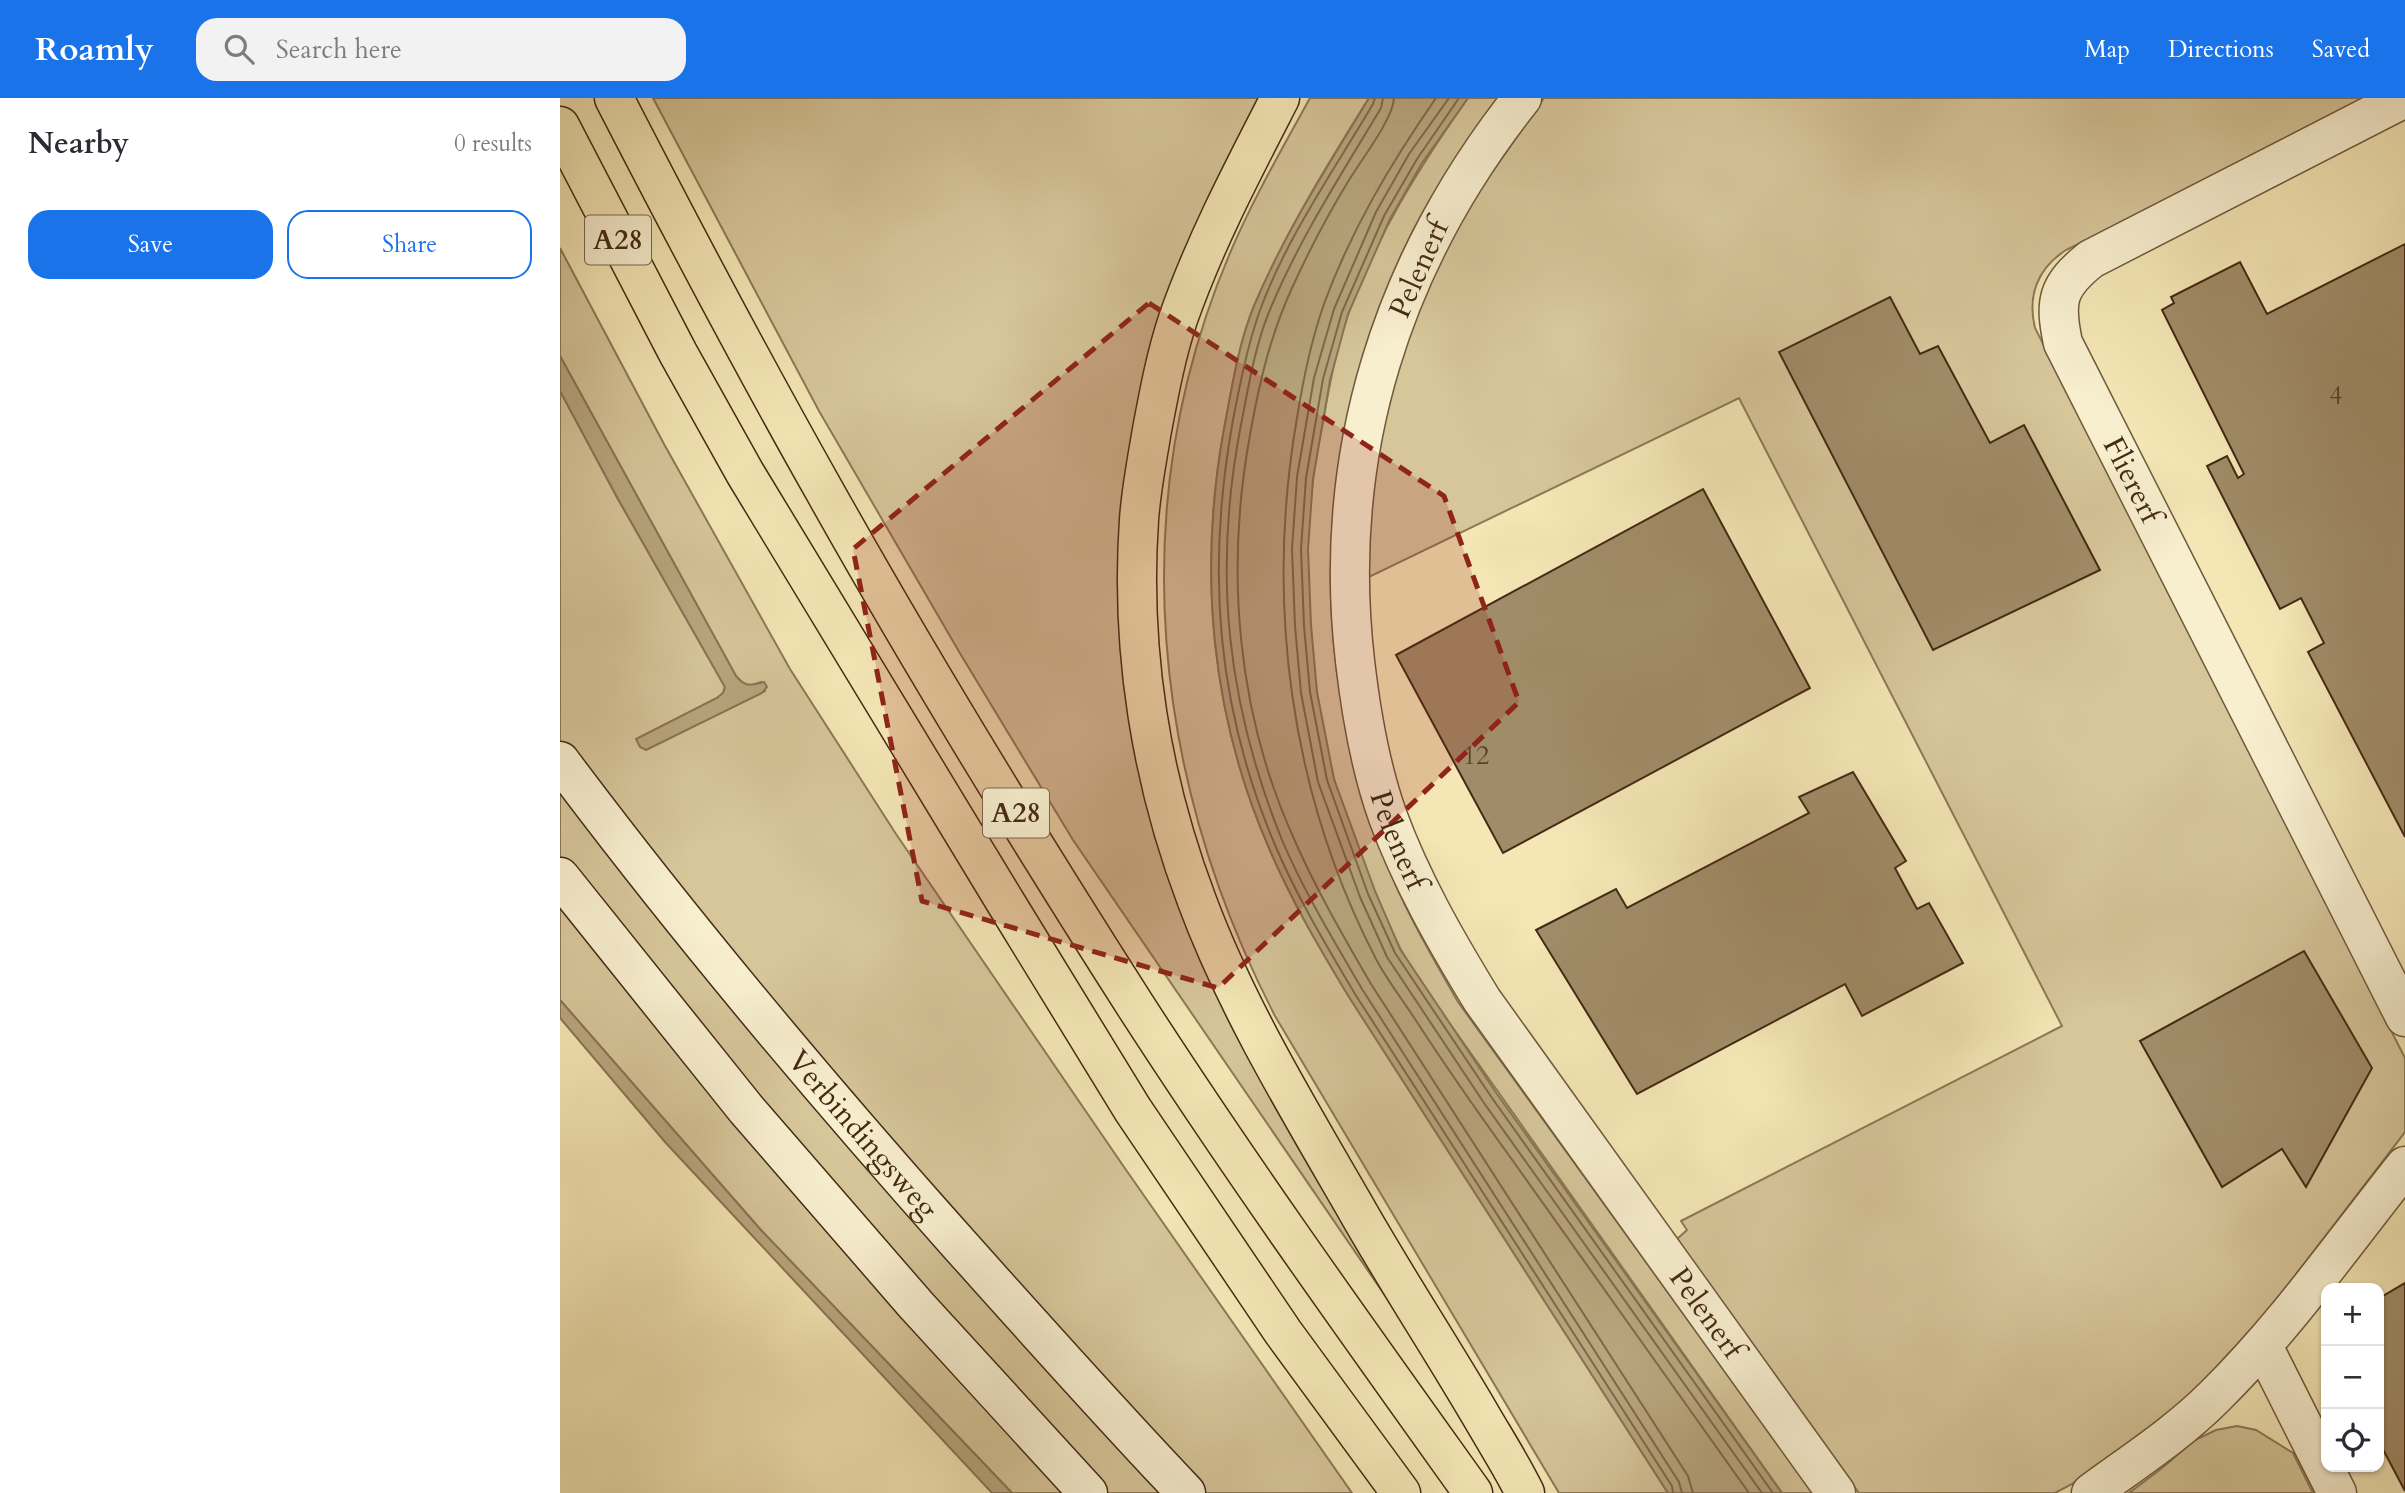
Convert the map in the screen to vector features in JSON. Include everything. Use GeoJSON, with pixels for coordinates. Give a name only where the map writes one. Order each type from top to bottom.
{"type":"FeatureCollection","features":[{"type":"Feature","properties":{"kind":"highway","name":"A28"},"geometry":{"type":"LineString","coordinates":[[614,98],[707,277],[824,491],[960,722],[1136,1007],[1348,1319],[1473,1493]]}},
{"type":"Feature","properties":{"kind":"highway"},"geometry":{"type":"LineString","coordinates":[[1280,98],[1237,181],[1204,254],[1177,321],[1160,385],[1139,517],[1138,641],[1146,707],[1158,773],[1175,836],[1197,903],[1236,990],[1356,1209],[1525,1493]]}},
{"type":"Feature","properties":{"kind":"highway","name":"A28"},"geometry":{"type":"LineString","coordinates":[[560,126],[671,341],[738,461],[1006,903],[1141,1121],[1283,1332],[1401,1493]]}},
{"type":"Feature","properties":{"kind":"street","name":"Pelenerf"},"geometry":{"type":"LineString","coordinates":[[1522,98],[1476,159],[1423,253],[1382,356],[1368,406],[1358,459],[1348,576],[1359,697],[1371,756],[1388,815],[1410,870],[1446,941],[1482,1000],[1836,1493]]}},
{"type":"Feature","properties":{"kind":"street","name":"Fliererf"},"geometry":{"type":"LineString","coordinates":[[2405,98],[2091,259],[2072,274],[2060,295],[2057,315],[2063,342],[2405,1017]]}},
{"type":"Feature","properties":{"kind":"street","name":"Verbindingsweg"},"geometry":{"type":"LineString","coordinates":[[560,761],[687,925],[809,1073],[1075,1375],[1186,1493]]}},
{"type":"Feature","properties":{"kind":"street"},"geometry":{"type":"LineString","coordinates":[[560,877],[746,1109],[988,1386],[1088,1493]]}},
{"type":"Feature","properties":{"kind":"street"},"geometry":{"type":"LineString","coordinates":[[2091,1493],[2172,1435],[2213,1399],[2263,1346],[2405,1166]]}},
{"type":"Feature","properties":{"kind":"street"},"geometry":{"type":"LineString","coordinates":[[2263,1346],[2337,1493]]}},
{"type":"Feature","properties":{"kind":"highlighted area"},"geometry":{"type":"Polygon","coordinates":[[[1149,303],[1444,496],[1519,702],[1218,988],[922,901],[853,549],[1149,303]]]}},
{"type":"Feature","properties":{"kind":"shaded area"},"geometry":{"type":"Polygon","coordinates":[[[653,98],[1266,98],[1166,317],[1146,775],[1399,1316],[1073,840],[961,655],[819,411],[653,98]]]}},
{"type":"Feature","properties":{"kind":"shaded area"},"geometry":{"type":"Polygon","coordinates":[[[1310,98],[1369,98],[1322,174],[1279,252],[1254,306],[1236,367],[1216,483],[1212,536],[1215,642],[1222,695],[1234,747],[1249,798],[1269,848],[1327,961],[1668,1493],[1559,1493],[1275,1016],[1233,925],[1201,831],[1178,736],[1166,639],[1165,542],[1175,445],[1196,348],[1230,253],[1258,194],[1310,98]]]}},
{"type":"Feature","properties":{"kind":"shaded area"},"geometry":{"type":"Polygon","coordinates":[[[1468,98],[1499,98],[1437,188],[1406,245],[1383,298],[1349,409],[1332,525],[1331,583],[1341,698],[1350,735],[1394,881],[1458,1002],[1813,1493],[1782,1493],[1416,975],[1399,946],[1354,842],[1325,743],[1313,668],[1308,554],[1313,480],[1330,381],[1348,315],[1372,257],[1416,176],[1468,98]]]}},
{"type":"Feature","properties":{"kind":"shaded area"},"geometry":{"type":"Polygon","coordinates":[[[1544,98],[2366,98],[2066,250],[2048,265],[2034,294],[2035,328],[2405,1058],[2405,1132],[2267,1312],[2199,1386],[2160,1421],[2072,1484],[2055,1493],[1859,1493],[1676,1240],[1687,1230],[1681,1221],[2062,1026],[1739,398],[1367,578],[1369,519],[1385,409],[1417,309],[1463,214],[1544,98]]]}},
{"type":"Feature","properties":{"kind":"shaded area"},"geometry":{"type":"Polygon","coordinates":[[[560,248],[664,444],[790,669],[896,834],[1352,1493],[1199,1493],[1079,1365],[560,746],[560,391],[725,687],[717,698],[637,739],[646,750],[765,691],[761,682],[749,686],[736,676],[560,356],[560,248]]]}},
{"type":"Feature","properties":{"kind":"shaded area"},"geometry":{"type":"Polygon","coordinates":[[[560,779],[1171,1493],[1102,1493],[560,864],[560,779]]]}},
{"type":"Feature","properties":{"kind":"shaded area"},"geometry":{"type":"Polygon","coordinates":[[[560,895],[1075,1493],[1012,1493],[760,1229],[560,1000],[560,895]]]}},
{"type":"Feature","properties":{"kind":"shaded area"},"geometry":{"type":"Polygon","coordinates":[[[2237,1426],[2256,1430],[2293,1453],[2313,1493],[2129,1493],[2195,1440],[2216,1430],[2237,1426]]]}},
{"type":"Feature","properties":{"kind":"water"},"geometry":{"type":"Polygon","coordinates":[[[1369,98],[1468,98],[1422,163],[1390,219],[1348,314],[1330,380],[1313,479],[1308,549],[1317,692],[1334,779],[1375,891],[1400,949],[1497,1094],[1782,1493],[1668,1493],[1327,961],[1296,905],[1249,798],[1222,695],[1215,642],[1212,536],[1224,429],[1236,367],[1254,306],[1279,252],[1369,98]]]}},
{"type":"Feature","properties":{"kind":"water"},"geometry":{"type":"Polygon","coordinates":[[[560,356],[736,676],[746,684],[764,682],[767,687],[762,693],[646,750],[640,747],[636,739],[717,698],[725,687],[560,391],[560,356]]]}},
{"type":"Feature","properties":{"kind":"water"},"geometry":{"type":"Polygon","coordinates":[[[560,1000],[760,1229],[1012,1493],[992,1493],[665,1142],[560,1018],[560,1000]]]}},
{"type":"Feature","properties":{"kind":"building"},"geometry":{"type":"Polygon","coordinates":[[[2405,244],[2405,837],[2308,652],[2324,643],[2301,598],[2280,609],[2207,466],[2227,456],[2238,478],[2244,474],[2162,310],[2174,303],[2171,297],[2240,262],[2267,314],[2405,244]]]}},
{"type":"Feature","properties":{"kind":"building"},"geometry":{"type":"Polygon","coordinates":[[[1890,297],[1920,354],[1938,346],[1990,443],[2024,425],[2100,570],[1933,650],[1779,352],[1890,297]]]}},
{"type":"Feature","properties":{"kind":"building"},"geometry":{"type":"Polygon","coordinates":[[[1703,489],[1810,688],[1503,853],[1396,655],[1703,489]]]}},
{"type":"Feature","properties":{"kind":"building"},"geometry":{"type":"Polygon","coordinates":[[[1853,772],[1906,861],[1895,868],[1917,909],[1929,903],[1963,963],[1862,1016],[1845,984],[1637,1094],[1536,930],[1616,889],[1627,908],[1809,813],[1799,797],[1853,772]]]}},
{"type":"Feature","properties":{"kind":"building"},"geometry":{"type":"Polygon","coordinates":[[[2304,951],[2372,1068],[2306,1187],[2282,1149],[2222,1187],[2140,1041],[2304,951]]]}},
{"type":"Feature","properties":{"kind":"building"},"geometry":{"type":"Polygon","coordinates":[[[2405,1283],[2405,1491],[2384,1451],[2384,1295],[2405,1283]]]}}]}
